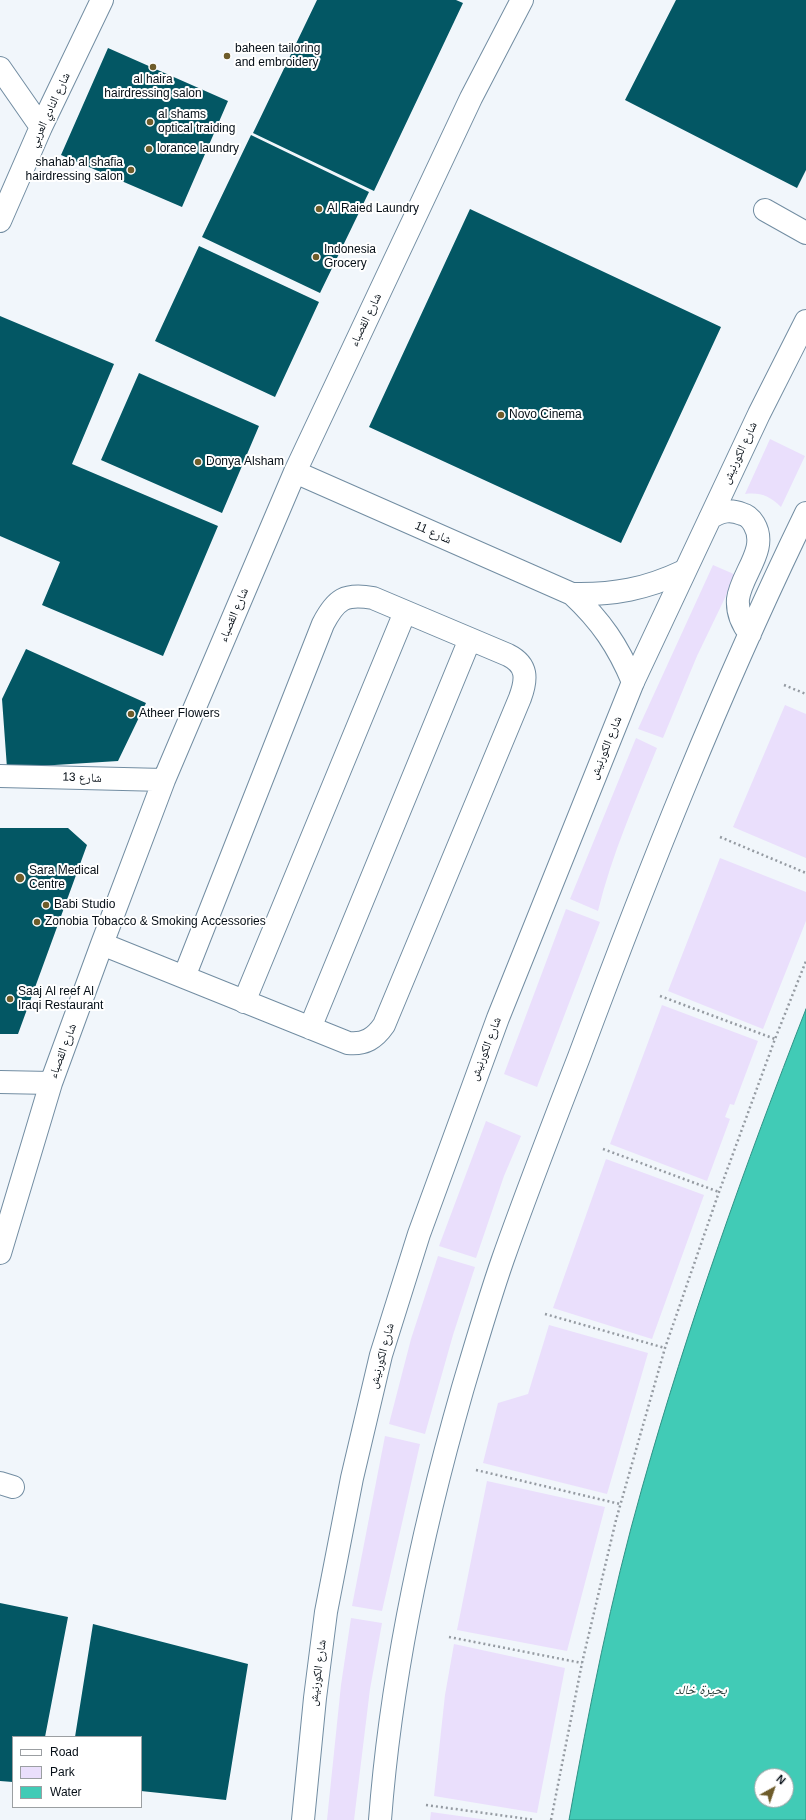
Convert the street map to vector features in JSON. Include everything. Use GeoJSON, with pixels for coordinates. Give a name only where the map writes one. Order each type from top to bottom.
{"type":"FeatureCollection","features":[{"type":"Feature","properties":{"kind":"main road","name":"شارع النادي العربي"},"geometry":{"type":"LineString","coordinates":[[0,221],[42,127],[102,0]]}},
{"type":"Feature","properties":{"kind":"main road","name":"شارع القصباء"},"geometry":{"type":"LineString","coordinates":[[0,1253],[51,1083],[164,780],[295,472],[471,98],[522,0]]}},
{"type":"Feature","properties":{"kind":"main road"},"geometry":{"type":"LineString","coordinates":[[0,68],[42,127]]}},
{"type":"Feature","properties":{"kind":"main road"},"geometry":{"type":"LineString","coordinates":[[765,210],[806,232]]}},
{"type":"Feature","properties":{"kind":"main road","name":"شارع الكورنيش"},"geometry":{"type":"LineString","coordinates":[[303,1820],[314,1706],[326,1612],[352,1478],[381,1355],[419,1234],[473,1086],[538,916],[633,682],[759,414],[806,321]]}},
{"type":"Feature","properties":{"kind":"main road","name":"شارع 11"},"geometry":{"type":"LineString","coordinates":[[295,472],[572,594],[588,609],[614,643],[633,682]]}},
{"type":"Feature","properties":{"kind":"main road"},"geometry":{"type":"LineString","coordinates":[[710,518],[719,513],[728,511],[737,512],[746,515],[757,529],[759,538],[758,547],[740,591],[738,600],[740,618],[750,634]]}},
{"type":"Feature","properties":{"kind":"main road"},"geometry":{"type":"LineString","coordinates":[[380,1820],[396,1683],[414,1583],[439,1474],[502,1261],[642,890],[721,697],[806,512]]}},
{"type":"Feature","properties":{"kind":"main road","name":"شارع 11"},"geometry":{"type":"LineString","coordinates":[[572,594],[619,593],[664,581],[684,571]]}},
{"type":"Feature","properties":{"kind":"main road"},"geometry":{"type":"LineString","coordinates":[[102,944],[244,1002],[348,1043],[363,1043],[376,1036],[384,1025],[517,705],[525,680],[521,664],[508,655],[373,598],[352,596],[343,598],[334,606],[328,614],[184,977]]}},
{"type":"Feature","properties":{"kind":"main road"},"geometry":{"type":"LineString","coordinates":[[244,1002],[405,612]]}},
{"type":"Feature","properties":{"kind":"main road"},"geometry":{"type":"LineString","coordinates":[[310,1028],[470,639]]}},
{"type":"Feature","properties":{"kind":"main road","name":"شارع 13"},"geometry":{"type":"LineString","coordinates":[[0,776],[164,780]]}},
{"type":"Feature","properties":{"kind":"main road"},"geometry":{"type":"LineString","coordinates":[[0,1082],[51,1083]]}},
{"type":"Feature","properties":{"kind":"path"},"geometry":{"type":"LineString","coordinates":[[784,685],[806,694]]}},
{"type":"Feature","properties":{"kind":"path"},"geometry":{"type":"LineString","coordinates":[[720,837],[806,873]]}},
{"type":"Feature","properties":{"kind":"path"},"geometry":{"type":"LineString","coordinates":[[551,1820],[582,1663],[620,1504],[665,1348],[719,1192],[775,1039],[806,961]]}},
{"type":"Feature","properties":{"kind":"path"},"geometry":{"type":"LineString","coordinates":[[660,996],[775,1039]]}},
{"type":"Feature","properties":{"kind":"path"},"geometry":{"type":"LineString","coordinates":[[603,1149],[719,1192]]}},
{"type":"Feature","properties":{"kind":"path"},"geometry":{"type":"LineString","coordinates":[[545,1314],[665,1348]]}},
{"type":"Feature","properties":{"kind":"path"},"geometry":{"type":"LineString","coordinates":[[476,1470],[620,1504]]}},
{"type":"Feature","properties":{"kind":"path"},"geometry":{"type":"LineString","coordinates":[[449,1636],[582,1663]]}},
{"type":"Feature","properties":{"kind":"path"},"geometry":{"type":"LineString","coordinates":[[426,1805],[535,1820]]}},
{"type":"Feature","properties":{"kind":"green space"},"geometry":{"type":"Polygon","coordinates":[[[770,439],[805,456],[781,507],[773,500],[760,494],[745,494],[770,439]]]}},
{"type":"Feature","properties":{"kind":"green space"},"geometry":{"type":"Polygon","coordinates":[[[713,565],[736,575],[697,656],[663,738],[638,729],[713,565]]]}},
{"type":"Feature","properties":{"kind":"green space"},"geometry":{"type":"Polygon","coordinates":[[[785,705],[806,714],[806,858],[733,827],[785,705]]]}},
{"type":"Feature","properties":{"kind":"green space"},"geometry":{"type":"Polygon","coordinates":[[[636,738],[657,748],[617,849],[598,911],[570,899],[636,738]]]}},
{"type":"Feature","properties":{"kind":"green space"},"geometry":{"type":"Polygon","coordinates":[[[720,858],[806,892],[806,921],[763,1029],[668,991],[720,858]]]}},
{"type":"Feature","properties":{"kind":"green space"},"geometry":{"type":"Polygon","coordinates":[[[566,909],[600,922],[537,1087],[504,1074],[566,909]]]}},
{"type":"Feature","properties":{"kind":"green space"},"geometry":{"type":"Polygon","coordinates":[[[662,1005],[758,1041],[734,1105],[730,1104],[725,1117],[730,1119],[707,1181],[610,1144],[662,1005]]]}},
{"type":"Feature","properties":{"kind":"green space"},"geometry":{"type":"Polygon","coordinates":[[[486,1121],[521,1136],[504,1176],[476,1258],[439,1246],[486,1121]]]}},
{"type":"Feature","properties":{"kind":"green space"},"geometry":{"type":"Polygon","coordinates":[[[606,1159],[704,1195],[652,1339],[553,1308],[606,1159]]]}},
{"type":"Feature","properties":{"kind":"green space"},"geometry":{"type":"Polygon","coordinates":[[[438,1256],[475,1267],[453,1335],[425,1434],[389,1424],[411,1339],[438,1256]]]}},
{"type":"Feature","properties":{"kind":"green space"},"geometry":{"type":"Polygon","coordinates":[[[549,1325],[648,1353],[607,1494],[483,1463],[498,1403],[528,1394],[549,1325]]]}},
{"type":"Feature","properties":{"kind":"green space"},"geometry":{"type":"Polygon","coordinates":[[[385,1436],[420,1444],[382,1611],[352,1606],[385,1436]]]}},
{"type":"Feature","properties":{"kind":"green space"},"geometry":{"type":"Polygon","coordinates":[[[487,1481],[605,1507],[567,1651],[457,1630],[487,1481]]]}},
{"type":"Feature","properties":{"kind":"green space"},"geometry":{"type":"Polygon","coordinates":[[[351,1618],[382,1623],[370,1689],[354,1820],[327,1820],[341,1685],[351,1618]]]}},
{"type":"Feature","properties":{"kind":"green space"},"geometry":{"type":"Polygon","coordinates":[[[454,1644],[565,1668],[537,1813],[434,1796],[445,1695],[454,1644]]]}},
{"type":"Feature","properties":{"kind":"green space"},"geometry":{"type":"Polygon","coordinates":[[[431,1812],[488,1820],[430,1820],[431,1812]]]}},
{"type":"Feature","properties":{"kind":"water","name":"بحيرة خالد"},"geometry":{"type":"Polygon","coordinates":[[[806,1009],[806,1820],[569,1820],[601,1653],[620,1570],[642,1488],[678,1366],[718,1246],[806,1009]]]}},
{"type":"Feature","properties":{"kind":"building"},"geometry":{"type":"Polygon","coordinates":[[[317,0],[456,0],[463,3],[374,191],[253,133],[317,0]]]}},
{"type":"Feature","properties":{"kind":"building"},"geometry":{"type":"Polygon","coordinates":[[[676,0],[806,0],[806,170],[797,188],[625,100],[676,0]]]}},
{"type":"Feature","properties":{"kind":"building"},"geometry":{"type":"Polygon","coordinates":[[[108,48],[228,101],[182,207],[61,155],[108,48]]]}},
{"type":"Feature","properties":{"kind":"building"},"geometry":{"type":"Polygon","coordinates":[[[251,135],[369,192],[320,293],[202,237],[251,135]]]}},
{"type":"Feature","properties":{"kind":"building"},"geometry":{"type":"Polygon","coordinates":[[[470,209],[721,327],[621,543],[369,427],[470,209]]]}},
{"type":"Feature","properties":{"kind":"building"},"geometry":{"type":"Polygon","coordinates":[[[199,246],[319,302],[275,397],[155,341],[199,246]]]}},
{"type":"Feature","properties":{"kind":"building"},"geometry":{"type":"Polygon","coordinates":[[[0,316],[114,364],[72,464],[218,526],[163,656],[42,605],[60,562],[0,536],[0,316]]]}},
{"type":"Feature","properties":{"kind":"building"},"geometry":{"type":"Polygon","coordinates":[[[139,373],[259,426],[222,513],[101,460],[139,373]]]}},
{"type":"Feature","properties":{"kind":"building"},"geometry":{"type":"Polygon","coordinates":[[[26,649],[146,703],[118,761],[7,768],[2,699],[26,649]]]}},
{"type":"Feature","properties":{"kind":"building"},"geometry":{"type":"Polygon","coordinates":[[[0,828],[68,828],[87,845],[18,1034],[0,1034],[0,828]]]}},
{"type":"Feature","properties":{"kind":"building"},"geometry":{"type":"Polygon","coordinates":[[[0,1603],[68,1617],[45,1736],[12,1736],[12,1782],[0,1781],[0,1603]]]}},
{"type":"Feature","properties":{"kind":"building"},"geometry":{"type":"Polygon","coordinates":[[[93,1624],[248,1664],[226,1800],[142,1791],[142,1736],[75,1736],[93,1624]]]}},
{"type":"Feature","properties":{"kind":"place","name":"baheen tailoring and embroidery"},"geometry":{"type":"Point","coordinates":[227,56]}},
{"type":"Feature","properties":{"kind":"place","name":"al haira hairdressing salon"},"geometry":{"type":"Point","coordinates":[153,67]}},
{"type":"Feature","properties":{"kind":"place","name":"al shams optical traiding"},"geometry":{"type":"Point","coordinates":[150,122]}},
{"type":"Feature","properties":{"kind":"place","name":"lorance laundry"},"geometry":{"type":"Point","coordinates":[149,149]}},
{"type":"Feature","properties":{"kind":"place","name":"shahab al shafia hairdressing salon"},"geometry":{"type":"Point","coordinates":[131,170]}},
{"type":"Feature","properties":{"kind":"place","name":"Al Raied Laundry"},"geometry":{"type":"Point","coordinates":[319,209]}},
{"type":"Feature","properties":{"kind":"place","name":"Indonesia Grocery"},"geometry":{"type":"Point","coordinates":[316,257]}},
{"type":"Feature","properties":{"kind":"place","name":"Novo Cinema"},"geometry":{"type":"Point","coordinates":[501,415]}},
{"type":"Feature","properties":{"kind":"place","name":"Donya Alsham"},"geometry":{"type":"Point","coordinates":[198,462]}},
{"type":"Feature","properties":{"kind":"place","name":"Atheer Flowers"},"geometry":{"type":"Point","coordinates":[131,714]}},
{"type":"Feature","properties":{"kind":"place","name":"Sara Medical Centre"},"geometry":{"type":"Point","coordinates":[20,878]}},
{"type":"Feature","properties":{"kind":"place","name":"Babi Studio"},"geometry":{"type":"Point","coordinates":[46,905]}},
{"type":"Feature","properties":{"kind":"place","name":"Zonobia Tobacco & Smoking Accessories"},"geometry":{"type":"Point","coordinates":[37,922]}},
{"type":"Feature","properties":{"kind":"place","name":"Saaj Al reef Al Iraqi Restaurant"},"geometry":{"type":"Point","coordinates":[10,999]}}]}
